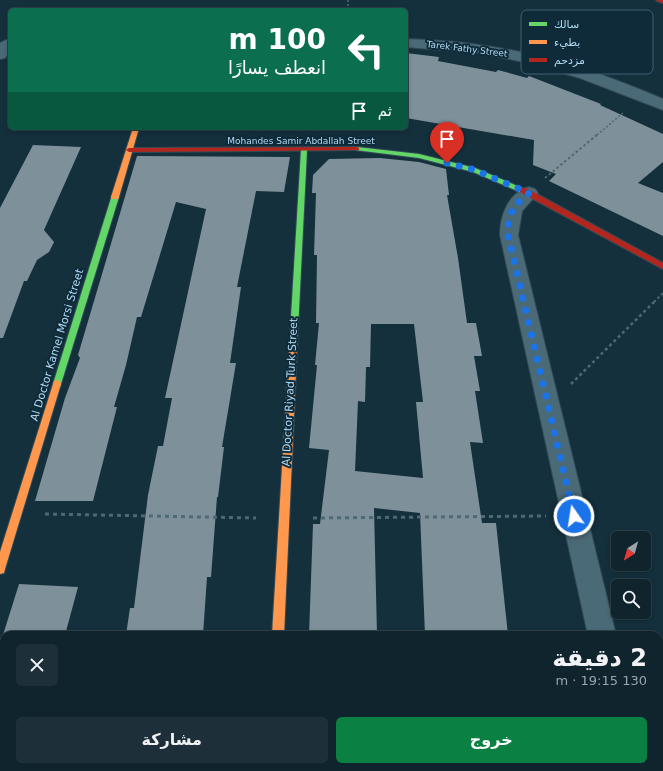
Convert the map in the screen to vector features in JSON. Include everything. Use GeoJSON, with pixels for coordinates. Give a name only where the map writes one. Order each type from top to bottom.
{"type":"FeatureCollection","features":[{"type":"Feature","properties":{"kind":"street"},"geometry":{"type":"LineString","coordinates":[[659,0],[663,1]]}},
{"type":"Feature","properties":{"kind":"street","name":"Tarek Fathy Street"},"geometry":{"type":"LineString","coordinates":[[408,42],[502,52],[521,57]]}},
{"type":"Feature","properties":{"kind":"street","name":"Tarek Fathy Street"},"geometry":{"type":"LineString","coordinates":[[584,74],[603,79],[663,105]]}},
{"type":"Feature","properties":{"kind":"street","name":"Al Doctor Kamel Morsi Street"},"geometry":{"type":"LineString","coordinates":[[0,569],[135,130]]}},
{"type":"Feature","properties":{"kind":"street","name":"Mohandes Samir Abdallah Street"},"geometry":{"type":"LineString","coordinates":[[129,150],[362,149],[419,156],[475,170],[529,193],[663,266]]}},
{"type":"Feature","properties":{"kind":"street","name":"Al Doctor Riyad Turk Street"},"geometry":{"type":"LineString","coordinates":[[278,631],[304,150]]}},
{"type":"Feature","properties":{"kind":"street"},"geometry":{"type":"LineString","coordinates":[[529,193],[516,204],[509,219],[508,235],[550,406],[601,631]]}},
{"type":"Feature","properties":{"kind":"path"},"geometry":{"type":"LineString","coordinates":[[529,193],[644,96]]}},
{"type":"Feature","properties":{"kind":"path"},"geometry":{"type":"LineString","coordinates":[[550,406],[663,293]]}},
{"type":"Feature","properties":{"kind":"building"},"geometry":{"type":"Polygon","coordinates":[[[408,53],[439,57],[438,61],[496,72],[498,70],[527,78],[529,76],[601,104],[600,105],[663,134],[663,162],[638,183],[663,193],[663,236],[549,181],[556,174],[533,165],[534,140],[408,118],[408,53]]]}},
{"type":"Feature","properties":{"kind":"building"},"geometry":{"type":"Polygon","coordinates":[[[33,145],[81,147],[44,230],[54,242],[49,252],[37,260],[27,281],[24,281],[3,338],[0,338],[0,208],[33,145]]]}},
{"type":"Feature","properties":{"kind":"building"},"geometry":{"type":"Polygon","coordinates":[[[137,156],[290,157],[284,192],[256,191],[237,287],[241,287],[230,363],[236,363],[222,447],[224,447],[217,497],[211,577],[207,577],[203,631],[127,631],[130,608],[134,608],[148,495],[158,446],[163,446],[172,398],[165,398],[206,209],[176,202],[141,317],[137,317],[126,365],[114,407],[117,407],[93,501],[35,501],[65,398],[80,358],[78,355],[137,156]]]}},
{"type":"Feature","properties":{"kind":"building"},"geometry":{"type":"Polygon","coordinates":[[[380,158],[419,162],[446,169],[449,195],[447,195],[467,323],[476,323],[482,356],[474,356],[480,391],[475,391],[483,443],[470,442],[482,523],[496,523],[508,631],[425,631],[420,513],[374,508],[377,631],[309,631],[313,524],[320,524],[329,450],[309,448],[317,365],[315,365],[319,323],[316,323],[317,255],[314,255],[316,193],[312,193],[313,175],[329,159],[380,158]],[[371,324],[370,367],[366,367],[365,402],[358,401],[355,471],[423,478],[416,402],[423,402],[414,324],[371,324]]]}},
{"type":"Feature","properties":{"kind":"building"},"geometry":{"type":"Polygon","coordinates":[[[19,584],[78,587],[66,631],[4,631],[19,584]]]}},
{"type":"Feature","properties":{"kind":"traffic: fast"},"geometry":{"type":"LineString","coordinates":[[357,149],[419,156],[475,170],[523,190]]}},
{"type":"Feature","properties":{"kind":"traffic: fast"},"geometry":{"type":"LineString","coordinates":[[293,350],[304,150]]}},
{"type":"Feature","properties":{"kind":"traffic: fast"},"geometry":{"type":"LineString","coordinates":[[57,384],[115,197]]}},
{"type":"Feature","properties":{"kind":"traffic: slow"},"geometry":{"type":"LineString","coordinates":[[115,197],[135,130]]}},
{"type":"Feature","properties":{"kind":"traffic: slow"},"geometry":{"type":"LineString","coordinates":[[278,631],[293,350]]}},
{"type":"Feature","properties":{"kind":"traffic: slow"},"geometry":{"type":"LineString","coordinates":[[0,569],[57,384]]}},
{"type":"Feature","properties":{"kind":"traffic: jam"},"geometry":{"type":"LineString","coordinates":[[659,0],[663,1]]}},
{"type":"Feature","properties":{"kind":"traffic: jam"},"geometry":{"type":"LineString","coordinates":[[129,150],[357,149]]}},
{"type":"Feature","properties":{"kind":"traffic: jam"},"geometry":{"type":"LineString","coordinates":[[523,190],[663,266]]}},
{"type":"Feature","properties":{"kind":"route"},"geometry":{"type":"LineString","coordinates":[[447,163],[475,170],[529,193],[516,204],[512,211],[509,219],[508,235],[550,406],[574,516]]}}]}
